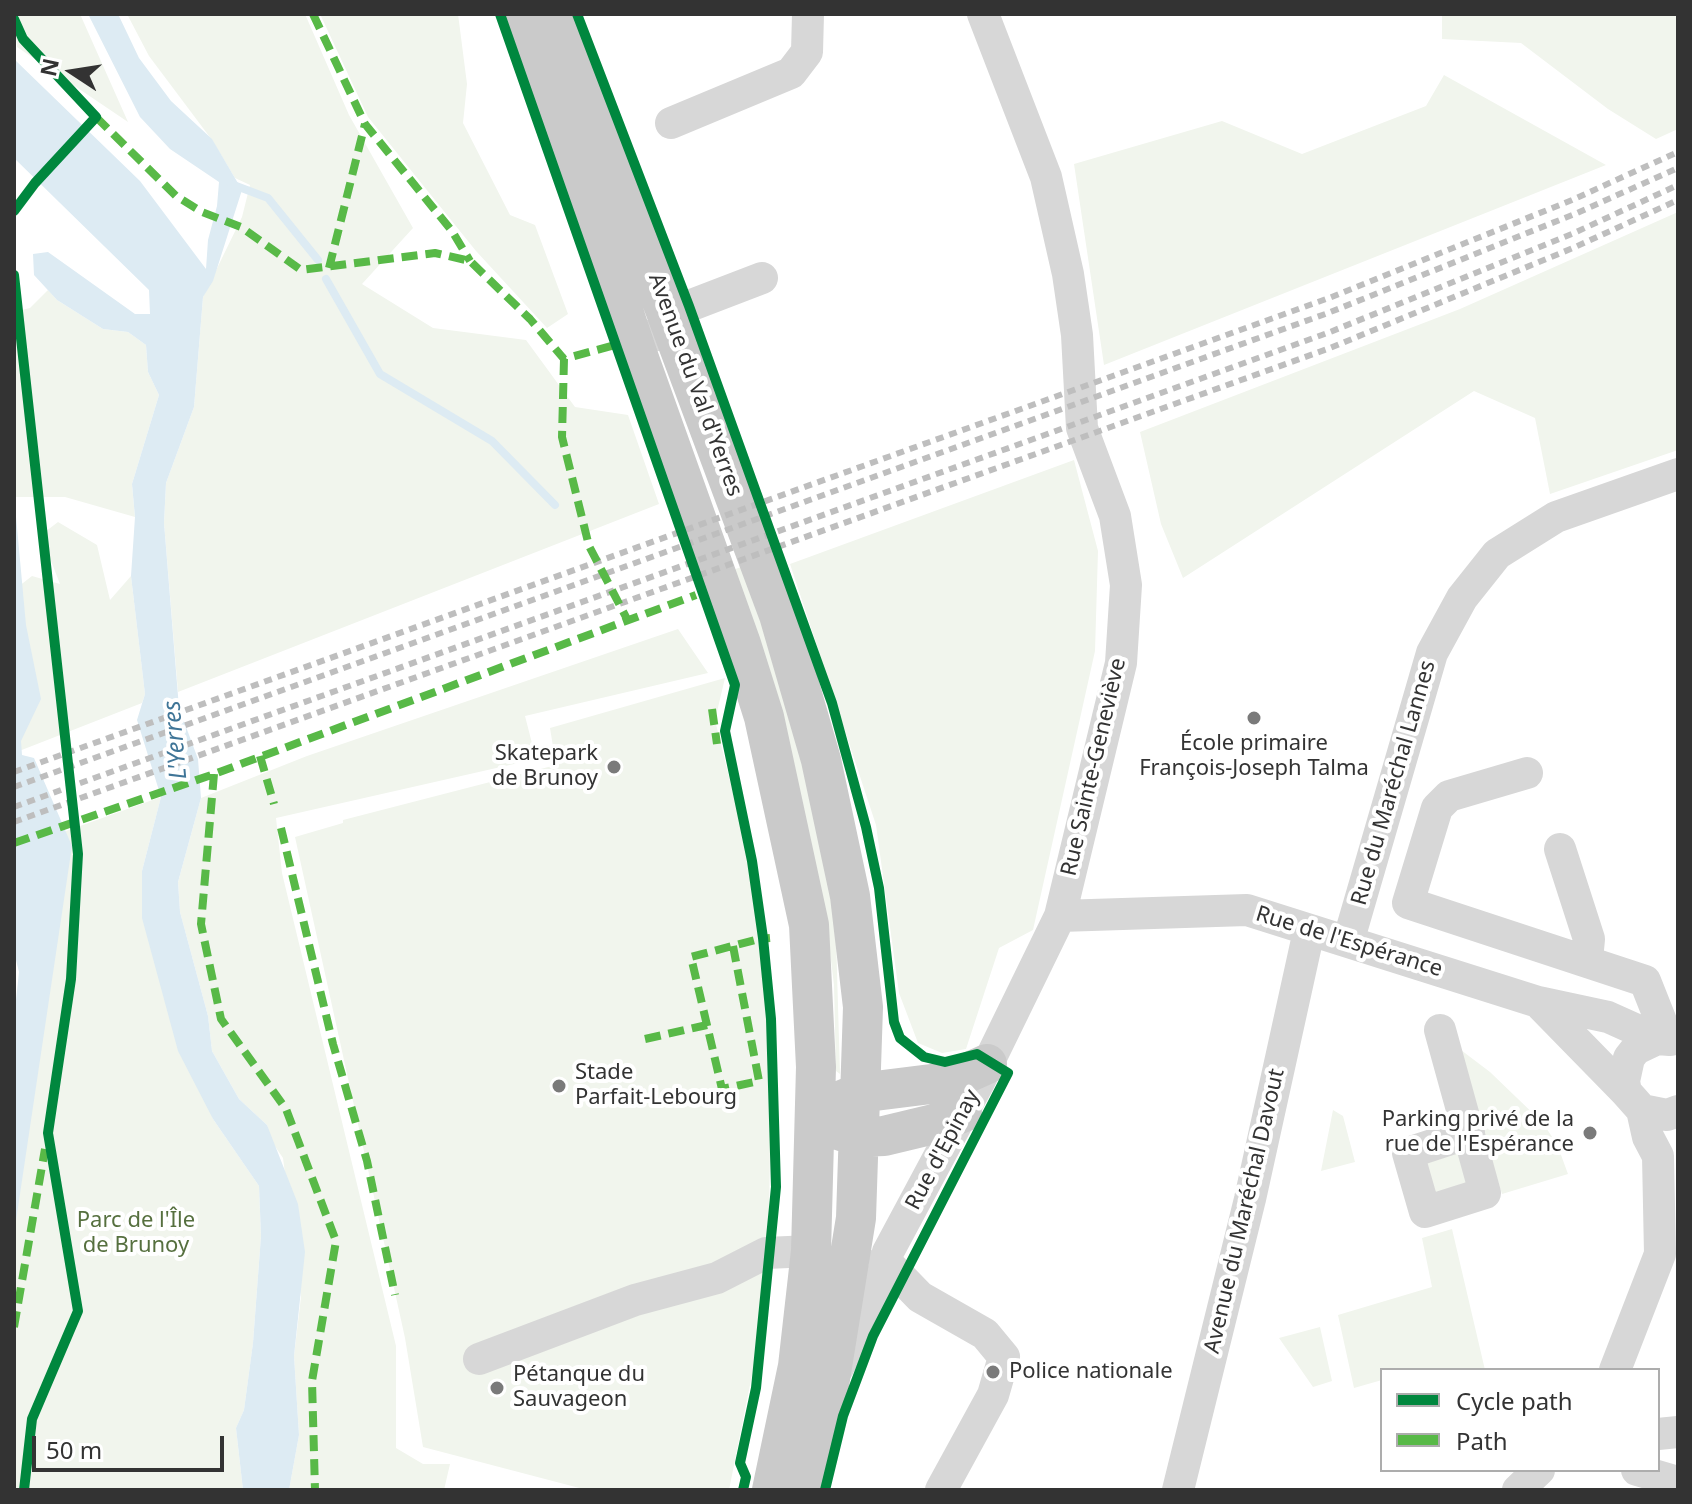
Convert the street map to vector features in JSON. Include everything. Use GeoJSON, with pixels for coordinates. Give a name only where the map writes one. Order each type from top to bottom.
{"type":"FeatureCollection","features":[{"type":"Feature","properties":{"kind":"main road","name":"Avenue du Val d'Yerres"},"geometry":{"type":"LineString","coordinates":[[525,14],[637,353],[764,717],[809,925],[815,1007],[811,1251],[798,1366],[772,1490]]}},
{"type":"Feature","properties":{"kind":"main road","name":"Avenue du Val d'Yerres"},"geometry":{"type":"LineString","coordinates":[[555,14],[671,318],[779,615],[821,760],[850,896],[863,1007]]}},
{"type":"Feature","properties":{"kind":"main road"},"geometry":{"type":"LineString","coordinates":[[863,1007],[891,1057],[933,1085]]}},
{"type":"Feature","properties":{"kind":"main road"},"geometry":{"type":"LineString","coordinates":[[804,1490],[829,1385],[856,1218],[863,1007]]}},
{"type":"Feature","properties":{"kind":"main road"},"geometry":{"type":"LineString","coordinates":[[815,1117],[837,1102],[859,1093],[933,1085],[987,1064]]}},
{"type":"Feature","properties":{"kind":"main road"},"geometry":{"type":"LineString","coordinates":[[815,1117],[859,1137],[884,1136],[962,1113]]}},
{"type":"Feature","properties":{"kind":"street"},"geometry":{"type":"LineString","coordinates":[[671,123],[791,73],[807,52],[808,14]]}},
{"type":"Feature","properties":{"kind":"street","name":"Rue Sainte-Geneviève"},"geometry":{"type":"LineString","coordinates":[[983,14],[1051,197],[1075,320],[1082,428],[1115,516],[1126,585],[1121,663],[1060,916]]}},
{"type":"Feature","properties":{"kind":"street"},"geometry":{"type":"LineString","coordinates":[[637,353],[671,318],[689,306],[762,278]]}},
{"type":"Feature","properties":{"kind":"street","name":"Rue du Maréchal Lannes"},"geometry":{"type":"LineString","coordinates":[[1348,942],[1432,653],[1462,598],[1497,554],[1556,517],[1678,474]]}},
{"type":"Feature","properties":{"kind":"street"},"geometry":{"type":"LineString","coordinates":[[1527,773],[1449,796],[1437,808],[1408,903],[1645,981],[1668,1040],[1636,1049],[1624,1069],[1634,1101],[1667,1115],[1678,1112]]}},
{"type":"Feature","properties":{"kind":"street"},"geometry":{"type":"LineString","coordinates":[[1389,793],[1437,808]]}},
{"type":"Feature","properties":{"kind":"street"},"geometry":{"type":"LineString","coordinates":[[1560,849],[1589,939],[1587,960]]}},
{"type":"Feature","properties":{"kind":"street","name":"Rue de l'Espérance"},"geometry":{"type":"LineString","coordinates":[[1060,916],[1247,910],[1538,1002],[1608,1017],[1668,1040]]}},
{"type":"Feature","properties":{"kind":"street","name":"Rue d'Epinay"},"geometry":{"type":"LineString","coordinates":[[829,1385],[851,1347],[881,1280],[884,1260],[962,1113],[1060,916]]}},
{"type":"Feature","properties":{"kind":"street","name":"Avenue du Maréchal Davout"},"geometry":{"type":"LineString","coordinates":[[1178,1490],[1250,1199],[1309,931]]}},
{"type":"Feature","properties":{"kind":"street","name":"Rue de l'Espérance"},"geometry":{"type":"LineString","coordinates":[[1538,1002],[1634,1101],[1658,1156]]}},
{"type":"Feature","properties":{"kind":"street"},"geometry":{"type":"LineString","coordinates":[[1440,1030],[1469,1133]]}},
{"type":"Feature","properties":{"kind":"street","name":"Rue de l'Espérance"},"geometry":{"type":"LineString","coordinates":[[1616,1368],[1660,1254],[1658,1156],[1678,1112]]}},
{"type":"Feature","properties":{"kind":"street"},"geometry":{"type":"LineString","coordinates":[[479,1359],[635,1300],[717,1278],[766,1253],[811,1251]]}},
{"type":"Feature","properties":{"kind":"street"},"geometry":{"type":"LineString","coordinates":[[884,1260],[920,1297],[985,1334],[1004,1357],[993,1395],[941,1490]]}},
{"type":"Feature","properties":{"kind":"street"},"geometry":{"type":"LineString","coordinates":[[1518,1490],[1537,1472]]}},
{"type":"Feature","properties":{"kind":"street"},"geometry":{"type":"LineString","coordinates":[[1644,1472],[1678,1482]]}},
{"type":"Feature","properties":{"kind":"green space"},"geometry":{"type":"Polygon","coordinates":[[[14,14],[80,14],[128,122],[17,47],[14,14]]]}},
{"type":"Feature","properties":{"kind":"green space"},"geometry":{"type":"Polygon","coordinates":[[[127,14],[305,14],[349,115],[413,228],[362,284],[433,328],[526,340],[575,407],[628,415],[659,504],[178,692],[164,523],[166,483],[194,407],[203,297],[242,217],[250,185],[235,178],[212,140],[149,56],[127,14]]]}},
{"type":"Feature","properties":{"kind":"green space"},"geometry":{"type":"Polygon","coordinates":[[[320,14],[458,14],[467,84],[463,123],[510,215],[535,225],[568,314],[547,328],[476,251],[368,117],[320,14]]]}},
{"type":"Feature","properties":{"kind":"green space"},"geometry":{"type":"Polygon","coordinates":[[[1442,14],[1678,14],[1678,129],[1656,139],[1608,109],[1521,43],[1442,39],[1442,14]]]}},
{"type":"Feature","properties":{"kind":"green space"},"geometry":{"type":"Polygon","coordinates":[[[1444,75],[1606,165],[1104,365],[1074,164],[1222,121],[1302,154],[1426,106],[1444,75]]]}},
{"type":"Feature","properties":{"kind":"green space"},"geometry":{"type":"Polygon","coordinates":[[[1678,212],[1678,450],[1550,494],[1535,418],[1474,391],[1183,578],[1161,524],[1140,432],[1460,309],[1678,212]]]}},
{"type":"Feature","properties":{"kind":"green space"},"geometry":{"type":"Polygon","coordinates":[[[48,290],[57,300],[103,329],[128,332],[146,345],[148,372],[159,395],[132,484],[135,517],[65,497],[14,497],[14,312],[30,308],[48,290]]]}},
{"type":"Feature","properties":{"kind":"green space"},"geometry":{"type":"Polygon","coordinates":[[[1074,460],[1098,551],[1095,651],[1033,930],[999,948],[966,1049],[942,1053],[918,1043],[899,993],[876,825],[790,564],[1074,460]]]}},
{"type":"Feature","properties":{"kind":"green space"},"geometry":{"type":"Polygon","coordinates":[[[58,522],[97,545],[110,600],[131,576],[145,694],[142,703],[14,753],[14,590],[32,576],[60,584],[41,535],[58,522]]]}},
{"type":"Feature","properties":{"kind":"green space"},"geometry":{"type":"Polygon","coordinates":[[[749,564],[820,820],[836,937],[840,1074],[836,1071],[834,985],[824,903],[725,573],[749,564]]]}},
{"type":"Feature","properties":{"kind":"green space"},"geometry":{"type":"Polygon","coordinates":[[[678,629],[708,673],[525,716],[536,759],[276,818],[282,873],[396,1346],[396,1448],[423,1464],[450,1464],[444,1490],[289,1490],[299,1435],[294,1356],[301,1297],[283,1158],[270,1139],[267,1125],[239,1099],[212,1051],[208,1016],[180,912],[178,882],[201,798],[307,756],[678,629]]]}},
{"type":"Feature","properties":{"kind":"green space","name":"Stade Parfait-Lebourg"},"geometry":{"type":"Polygon","coordinates":[[[725,678],[715,720],[744,838],[758,931],[767,1030],[770,1143],[769,1222],[755,1360],[729,1490],[587,1490],[423,1447],[405,1338],[295,837],[343,823],[343,820],[556,765],[550,728],[725,678]]]}},
{"type":"Feature","properties":{"kind":"green space","name":"Parc de l'Île de Brunoy"},"geometry":{"type":"Polygon","coordinates":[[[161,797],[142,871],[213,1119],[259,1186],[261,1236],[253,1343],[244,1410],[236,1428],[243,1490],[14,1490],[14,1211],[49,852],[66,831],[161,797]]]}},
{"type":"Feature","properties":{"kind":"green space"},"geometry":{"type":"Polygon","coordinates":[[[1457,1047],[1490,1072],[1542,1122],[1557,1144],[1568,1174],[1502,1194],[1457,1047]]]}},
{"type":"Feature","properties":{"kind":"green space"},"geometry":{"type":"Polygon","coordinates":[[[1333,1110],[1343,1116],[1355,1162],[1321,1171],[1333,1110]]]}},
{"type":"Feature","properties":{"kind":"green space"},"geometry":{"type":"Polygon","coordinates":[[[1466,1139],[1480,1190],[1427,1206],[1414,1156],[1466,1139]]]}},
{"type":"Feature","properties":{"kind":"green space"},"geometry":{"type":"Polygon","coordinates":[[[1452,1229],[1485,1368],[1380,1368],[1380,1381],[1354,1388],[1338,1315],[1432,1287],[1422,1238],[1452,1229]]]}},
{"type":"Feature","properties":{"kind":"green space"},"geometry":{"type":"Polygon","coordinates":[[[1320,1327],[1332,1381],[1313,1387],[1279,1338],[1320,1327]]]}},
{"type":"Feature","properties":{"kind":"water","name":"L'Yerres"},"geometry":{"type":"Polygon","coordinates":[[[88,14],[118,14],[139,58],[171,101],[212,139],[242,190],[213,281],[203,297],[194,407],[166,483],[164,523],[179,708],[198,759],[201,798],[178,882],[180,912],[208,1016],[212,1051],[239,1099],[267,1125],[298,1204],[305,1252],[294,1356],[299,1435],[289,1490],[243,1490],[236,1428],[244,1410],[253,1343],[261,1236],[259,1186],[213,1119],[178,1051],[142,918],[142,871],[161,797],[137,720],[145,694],[131,576],[135,517],[132,484],[159,395],[148,372],[146,345],[128,332],[103,329],[57,300],[34,275],[33,254],[48,252],[135,314],[150,314],[149,290],[14,158],[14,59],[140,181],[206,269],[219,182],[170,149],[140,117],[88,14]]]}},
{"type":"Feature","properties":{"kind":"water"},"geometry":{"type":"Polygon","coordinates":[[[14,495],[26,625],[41,699],[21,741],[22,755],[34,758],[72,846],[14,1234],[14,1018],[19,972],[14,952],[14,495]]]}},
{"type":"Feature","properties":{"kind":"waterway"},"geometry":{"type":"LineString","coordinates":[[231,184],[268,198],[318,260]]}},
{"type":"Feature","properties":{"kind":"waterway"},"geometry":{"type":"LineString","coordinates":[[326,279],[380,374],[492,441],[555,505]]}},
{"type":"Feature","properties":{"kind":"railway"},"geometry":{"type":"LineString","coordinates":[[14,772],[1329,298],[1572,200],[1678,152]]}},
{"type":"Feature","properties":{"kind":"railway"},"geometry":{"type":"LineString","coordinates":[[14,787],[1328,313],[1577,213],[1678,168]]}},
{"type":"Feature","properties":{"kind":"railway"},"geometry":{"type":"LineString","coordinates":[[14,807],[1330,332],[1574,233],[1678,185]]}},
{"type":"Feature","properties":{"kind":"railway"},"geometry":{"type":"LineString","coordinates":[[14,822],[1330,348],[1573,248],[1678,200]]}},
{"type":"Feature","properties":{"kind":"marked path"},"geometry":{"type":"LineString","coordinates":[[313,14],[365,124],[452,231],[470,261]]}},
{"type":"Feature","properties":{"kind":"marked path"},"geometry":{"type":"LineString","coordinates":[[96,117],[176,196],[202,212],[241,227],[301,270],[435,253],[470,261],[530,319],[564,359],[615,345]]}},
{"type":"Feature","properties":{"kind":"marked path"},"geometry":{"type":"LineString","coordinates":[[329,268],[365,124]]}},
{"type":"Feature","properties":{"kind":"marked path"},"geometry":{"type":"LineString","coordinates":[[564,359],[562,437],[589,546],[627,619]]}},
{"type":"Feature","properties":{"kind":"marked path"},"geometry":{"type":"LineString","coordinates":[[14,843],[214,774],[696,595]]}},
{"type":"Feature","properties":{"kind":"marked path"},"geometry":{"type":"LineString","coordinates":[[712,709],[717,744]]}},
{"type":"Feature","properties":{"kind":"marked path"},"geometry":{"type":"LineString","coordinates":[[260,756],[274,804]]}},
{"type":"Feature","properties":{"kind":"marked path"},"geometry":{"type":"LineString","coordinates":[[214,774],[201,924],[221,1019],[286,1109],[336,1241],[312,1381],[315,1490]]}},
{"type":"Feature","properties":{"kind":"marked path"},"geometry":{"type":"LineString","coordinates":[[281,828],[333,1044],[367,1161],[395,1295]]}},
{"type":"Feature","properties":{"kind":"marked path"},"geometry":{"type":"LineString","coordinates":[[733,946],[759,1081],[722,1089],[691,957],[759,939],[770,938]]}},
{"type":"Feature","properties":{"kind":"marked path"},"geometry":{"type":"LineString","coordinates":[[645,1039],[707,1025]]}},
{"type":"Feature","properties":{"kind":"marked path"},"geometry":{"type":"LineString","coordinates":[[14,1327],[45,1149]]}},
{"type":"Feature","properties":{"kind":"cycle path"},"geometry":{"type":"LineString","coordinates":[[500,14],[735,685],[725,731],[752,861],[763,938],[771,1019],[776,1187],[756,1388],[740,1463],[746,1477],[743,1490]]}},
{"type":"Feature","properties":{"kind":"cycle path"},"geometry":{"type":"LineString","coordinates":[[577,14],[689,306],[832,703],[866,827],[879,888],[894,1022],[900,1038],[924,1057],[945,1062],[977,1054],[1008,1073],[873,1336],[843,1416],[825,1490]]}},
{"type":"Feature","properties":{"kind":"cycle path"},"geometry":{"type":"LineString","coordinates":[[14,19],[23,39],[96,117],[35,183],[14,211]]}},
{"type":"Feature","properties":{"kind":"cycle path"},"geometry":{"type":"LineString","coordinates":[[14,275],[78,854],[71,979],[48,1133],[78,1311],[32,1419],[24,1490]]}},
{"type":"Feature","properties":{"kind":"place","name":"École primaire François-Joseph Talma"},"geometry":{"type":"Point","coordinates":[1254,718]}},
{"type":"Feature","properties":{"kind":"place","name":"Skatepark de Brunoy"},"geometry":{"type":"Point","coordinates":[614,767]}},
{"type":"Feature","properties":{"kind":"place","name":"Stade Parfait-Lebourg"},"geometry":{"type":"Point","coordinates":[559,1086]}},
{"type":"Feature","properties":{"kind":"place","name":"Parking privé de la rue de l'Espérance"},"geometry":{"type":"Point","coordinates":[1590,1133]}},
{"type":"Feature","properties":{"kind":"place","name":"Police nationale"},"geometry":{"type":"Point","coordinates":[993,1372]}},
{"type":"Feature","properties":{"kind":"place","name":"Pétanque du Sauvageon"},"geometry":{"type":"Point","coordinates":[497,1388]}}]}
